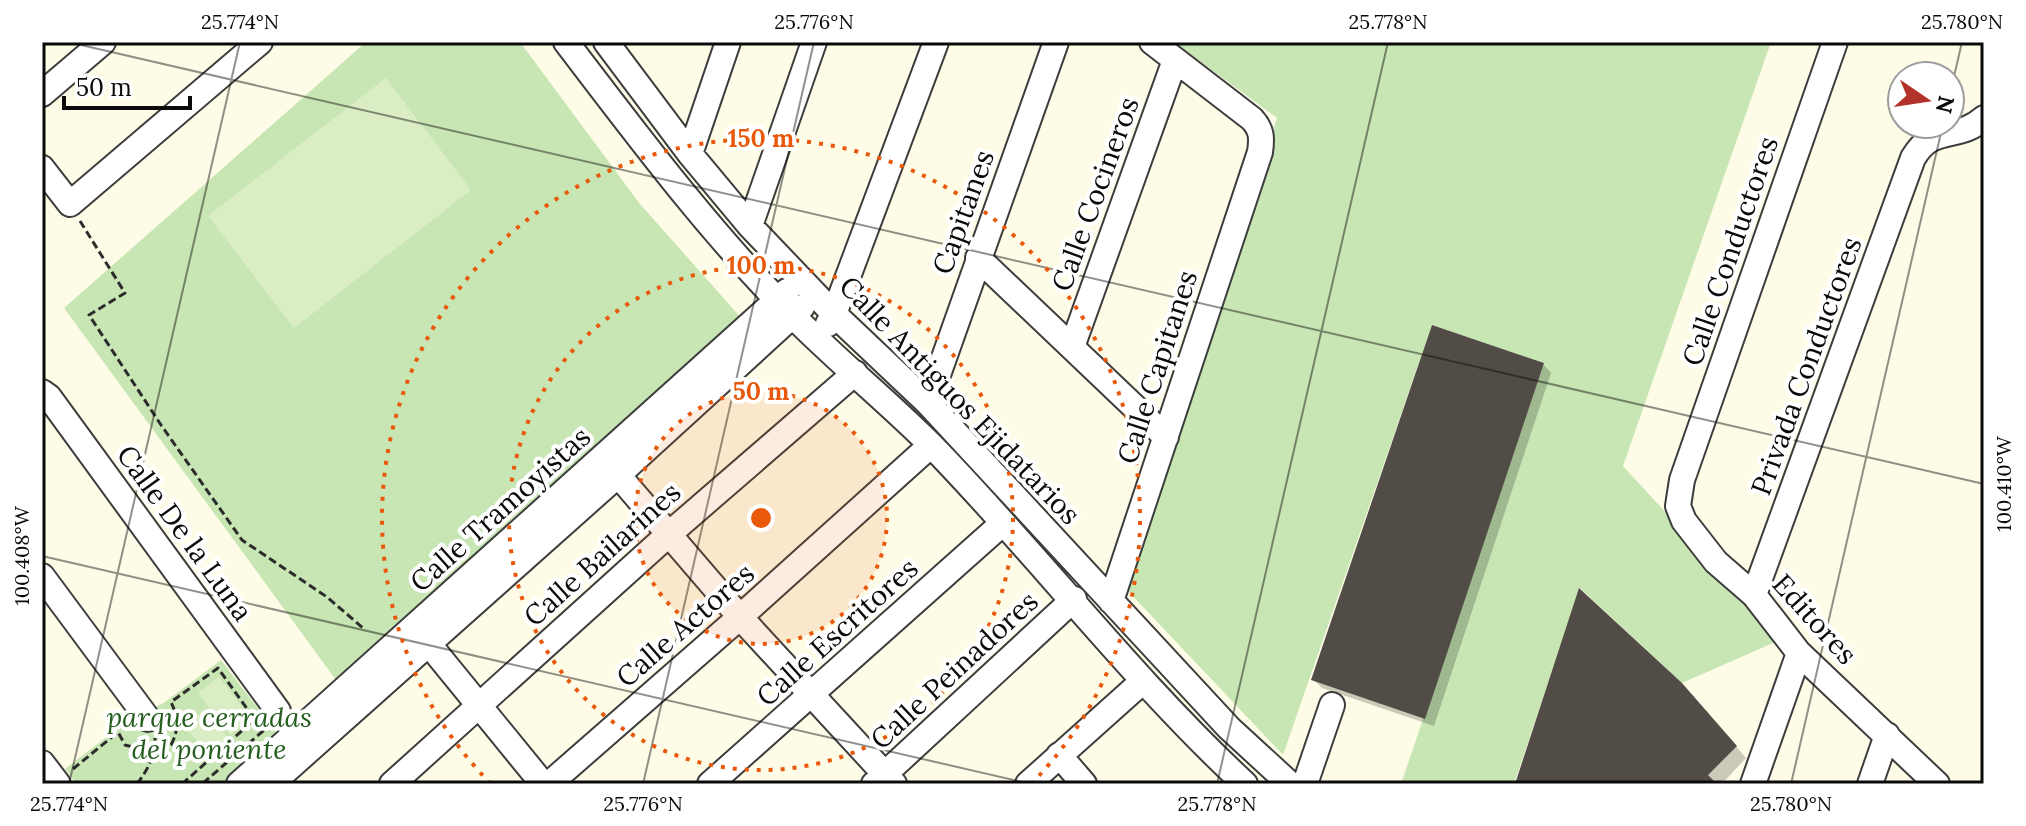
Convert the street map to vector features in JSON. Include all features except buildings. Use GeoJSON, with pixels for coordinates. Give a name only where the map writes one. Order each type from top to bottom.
{"type":"FeatureCollection","features":[{"type":"Feature","properties":{"kind":"street"},"geometry":{"type":"LineString","coordinates":[[42,94],[103,42]]}},
{"type":"Feature","properties":{"kind":"street"},"geometry":{"type":"LineString","coordinates":[[42,168],[70,204],[260,42]]}},
{"type":"Feature","properties":{"kind":"street","name":"Calle Antiguos Ejidatarios"},"geometry":{"type":"LineString","coordinates":[[566,42],[692,206],[784,307],[931,445],[1074,599],[1143,681],[1245,784]]}},
{"type":"Feature","properties":{"kind":"street"},"geometry":{"type":"LineString","coordinates":[[690,154],[728,42]]}},
{"type":"Feature","properties":{"kind":"street"},"geometry":{"type":"LineString","coordinates":[[750,226],[814,42]]}},
{"type":"Feature","properties":{"kind":"street"},"geometry":{"type":"LineString","coordinates":[[817,339],[834,314],[936,42]]}},
{"type":"Feature","properties":{"kind":"street","name":"Capitanes"},"geometry":{"type":"LineString","coordinates":[[928,403],[1056,42]]}},
{"type":"Feature","properties":{"kind":"street"},"geometry":{"type":"LineString","coordinates":[[1152,42],[1175,60]]}},
{"type":"Feature","properties":{"kind":"street","name":"Calle Conductores"},"geometry":{"type":"LineString","coordinates":[[1682,480],[1835,42]]}},
{"type":"Feature","properties":{"kind":"street","name":"Calle Antiguos Ejidatarios"},"geometry":{"type":"LineString","coordinates":[[611,45],[690,154],[750,226],[834,314],[928,403],[1229,728],[1290,784]]}},
{"type":"Feature","properties":{"kind":"street","name":"Calle Capitanes"},"geometry":{"type":"LineString","coordinates":[[1111,601],[1260,152],[1262,137],[1259,127],[1175,60]]}},
{"type":"Feature","properties":{"kind":"street","name":"Calle Cocineros"},"geometry":{"type":"LineString","coordinates":[[1072,347],[1175,60]]}},
{"type":"Feature","properties":{"kind":"street","name":"Privada Conductores"},"geometry":{"type":"LineString","coordinates":[[1754,595],[1913,158],[1921,145],[1932,137],[1964,132],[1984,118]]}},
{"type":"Feature","properties":{"kind":"street"},"geometry":{"type":"LineString","coordinates":[[978,258],[1166,437]]}},
{"type":"Feature","properties":{"kind":"street","name":"Calle Tramoyistas"},"geometry":{"type":"LineString","coordinates":[[239,784],[809,288]]}},
{"type":"Feature","properties":{"kind":"street","name":"Calle Tramoyistas"},"geometry":{"type":"LineString","coordinates":[[271,784],[618,475],[784,307]]}},
{"type":"Feature","properties":{"kind":"street","name":"Calle Bailarines"},"geometry":{"type":"LineString","coordinates":[[392,784],[669,534],[855,373]]}},
{"type":"Feature","properties":{"kind":"street","name":"Calle De la Luna"},"geometry":{"type":"LineString","coordinates":[[42,392],[49,397],[269,711]]}},
{"type":"Feature","properties":{"kind":"street","name":"Calle Actores"},"geometry":{"type":"LineString","coordinates":[[546,784],[740,617],[931,445]]}},
{"type":"Feature","properties":{"kind":"street"},"geometry":{"type":"LineString","coordinates":[[618,475],[884,781]]}},
{"type":"Feature","properties":{"kind":"street","name":"Editores"},"geometry":{"type":"LineString","coordinates":[[1682,480],[1678,506],[1684,521],[1716,562],[1754,595],[1799,653],[1937,784]]}},
{"type":"Feature","properties":{"kind":"street","name":"Calle Escritores"},"geometry":{"type":"LineString","coordinates":[[710,784],[1003,523]]}},
{"type":"Feature","properties":{"kind":"street"},"geometry":{"type":"LineString","coordinates":[[42,576],[148,719]]}},
{"type":"Feature","properties":{"kind":"street","name":"Calle Peinadores"},"geometry":{"type":"LineString","coordinates":[[884,781],[1074,599]]}},
{"type":"Feature","properties":{"kind":"street"},"geometry":{"type":"LineString","coordinates":[[428,643],[546,784]]}},
{"type":"Feature","properties":{"kind":"street"},"geometry":{"type":"LineString","coordinates":[[1753,784],[1799,653]]}},
{"type":"Feature","properties":{"kind":"street"},"geometry":{"type":"LineString","coordinates":[[1028,784],[1143,681]]}},
{"type":"Feature","properties":{"kind":"street"},"geometry":{"type":"LineString","coordinates":[[1305,784],[1332,705]]}},
{"type":"Feature","properties":{"kind":"street"},"geometry":{"type":"LineString","coordinates":[[1870,784],[1887,735]]}},
{"type":"Feature","properties":{"kind":"street"},"geometry":{"type":"LineString","coordinates":[[1059,755],[1084,784]]}},
{"type":"Feature","properties":{"kind":"street"},"geometry":{"type":"LineString","coordinates":[[42,763],[65,777]]}},
{"type":"Feature","properties":{"kind":"path"},"geometry":{"type":"LineString","coordinates":[[70,204],[125,293],[89,315],[161,425],[242,540],[327,597],[363,628]]}},
{"type":"Feature","properties":{"kind":"path"},"geometry":{"type":"LineString","coordinates":[[65,777],[118,732],[125,745],[155,751],[171,745],[177,732],[178,718],[171,702],[218,668],[269,711]]}},
{"type":"Feature","properties":{"kind":"path"},"geometry":{"type":"LineString","coordinates":[[182,784],[269,711]]}},
{"type":"Feature","properties":{"kind":"path"},"geometry":{"type":"LineString","coordinates":[[202,784],[263,731],[269,711]]}},
{"type":"Feature","properties":{"kind":"path"},"geometry":{"type":"LineString","coordinates":[[137,784],[155,751],[155,736],[148,719]]}},
{"type":"Feature","properties":{"kind":"green space"},"geometry":{"type":"Polygon","coordinates":[[[366,42],[520,42],[640,204],[743,320],[336,680],[64,308],[366,42]]]}},
{"type":"Feature","properties":{"kind":"green space"},"geometry":{"type":"Polygon","coordinates":[[[1174,42],[1771,42],[1623,466],[1782,639],[1682,683],[1580,588],[1514,784],[1401,784],[1544,363],[1432,325],[1283,755],[1127,590],[1277,118],[1174,42]]]}},
{"type":"Feature","properties":{"kind":"green space"},"geometry":{"type":"Polygon","coordinates":[[[386,78],[471,190],[294,328],[208,216],[386,78]]]}},
{"type":"Feature","properties":{"kind":"green space","name":"parque cerradas del poniente"},"geometry":{"type":"Polygon","coordinates":[[[221,660],[280,737],[228,784],[76,784],[65,769],[122,725],[165,702],[221,660]]]}},
{"type":"Feature","properties":{"kind":"green space"},"geometry":{"type":"Polygon","coordinates":[[[219,677],[251,719],[230,735],[198,693],[219,677]]]}},
{"type":"Feature","properties":{"kind":"green space"},"geometry":{"type":"Polygon","coordinates":[[[204,710],[229,739],[210,756],[185,727],[204,710]]]}}]}
